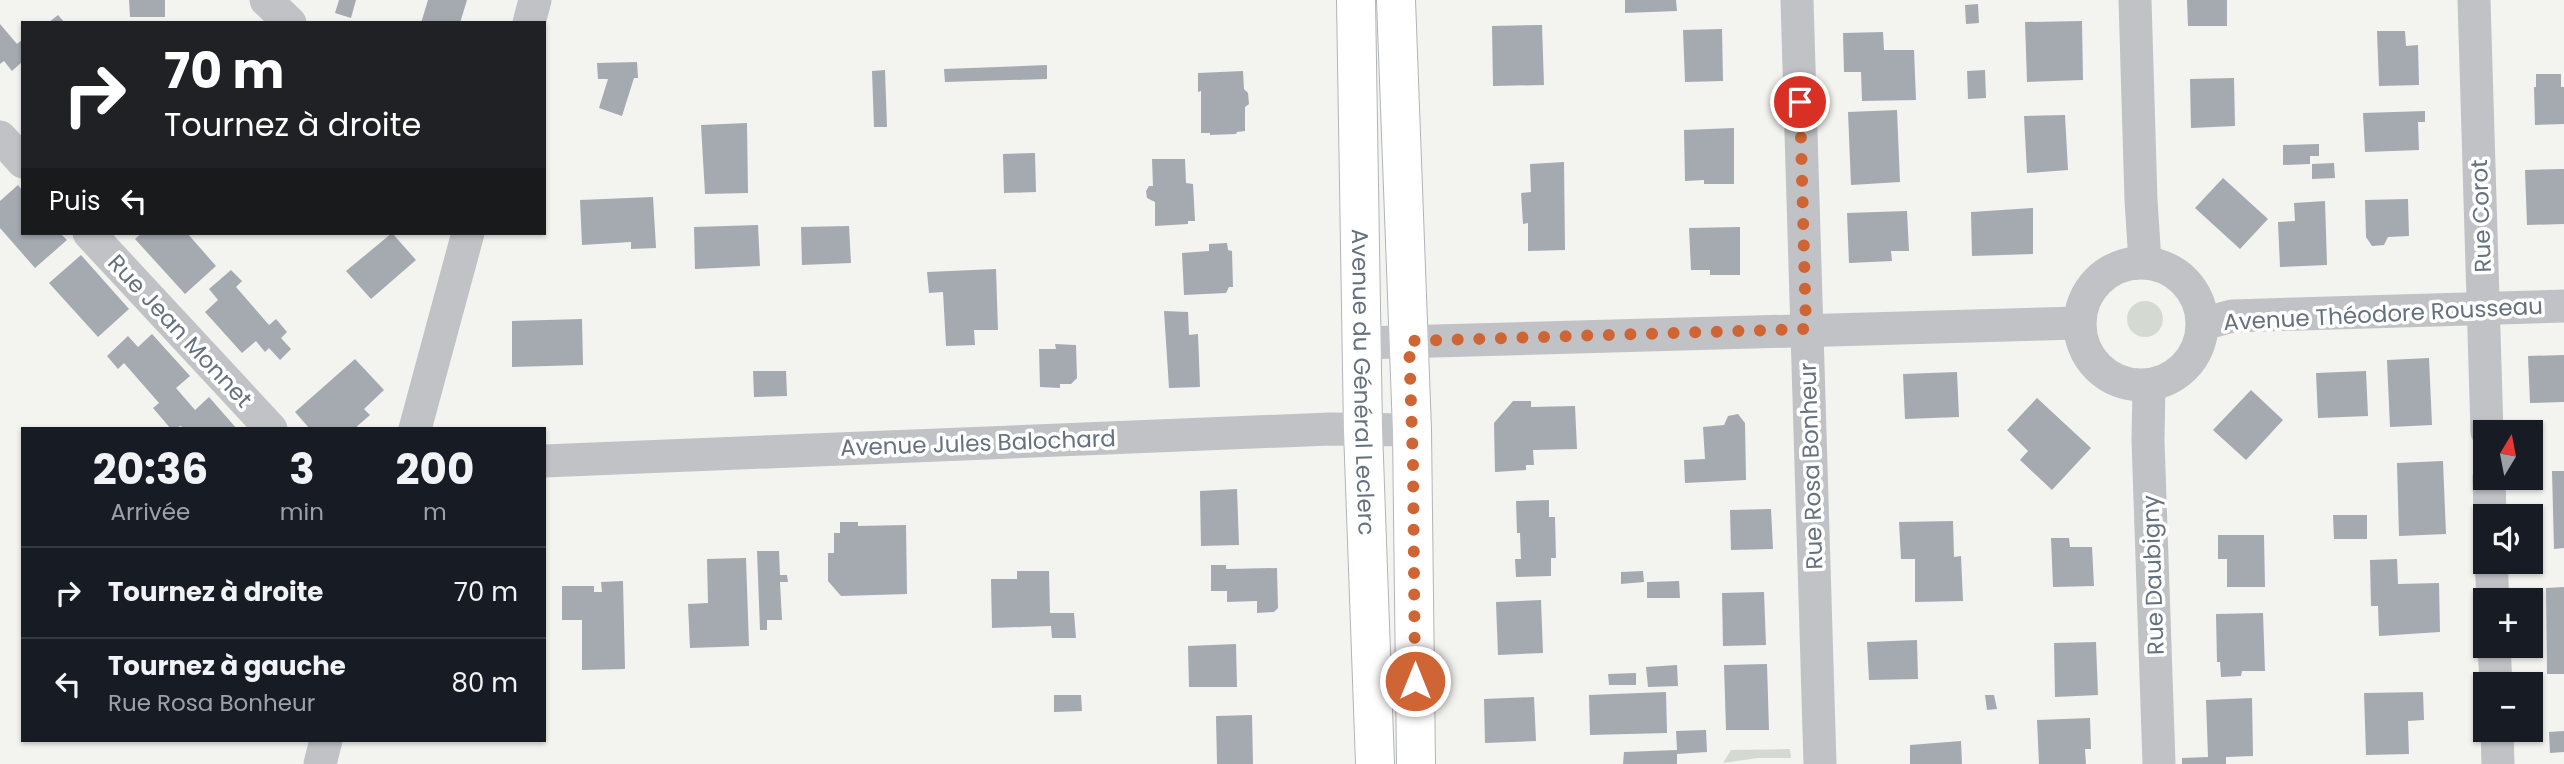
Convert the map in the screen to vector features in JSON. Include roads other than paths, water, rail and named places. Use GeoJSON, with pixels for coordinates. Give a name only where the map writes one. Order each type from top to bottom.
{"type":"FeatureCollection","features":[{"type":"Feature","properties":{"kind":"main road","name":"Avenue du Général Leclerc"},"geometry":{"type":"LineString","coordinates":[[1356,0],[1363,430],[1376,764]]}},
{"type":"Feature","properties":{"kind":"main road","name":"Avenue du Général Leclerc"},"geometry":{"type":"LineString","coordinates":[[1396,0],[1412,430],[1416,764]]}},
{"type":"Feature","properties":{"kind":"street"},"geometry":{"type":"LineString","coordinates":[[266,0],[288,21]]}},
{"type":"Feature","properties":{"kind":"street"},"geometry":{"type":"LineString","coordinates":[[530,21],[535,0]]}},
{"type":"Feature","properties":{"kind":"street","name":"Rue Rosa Bonheur"},"geometry":{"type":"LineString","coordinates":[[1797,0],[1820,764]]}},
{"type":"Feature","properties":{"kind":"street"},"geometry":{"type":"LineString","coordinates":[[2135,0],[2145,262]]}},
{"type":"Feature","properties":{"kind":"street","name":"Rue Corot"},"geometry":{"type":"LineString","coordinates":[[2474,0],[2487,420]]}},
{"type":"Feature","properties":{"kind":"street"},"geometry":{"type":"LineString","coordinates":[[0,137],[21,160]]}},
{"type":"Feature","properties":{"kind":"street","name":"Rue Jean Monnet"},"geometry":{"type":"LineString","coordinates":[[91,235],[269,427]]}},
{"type":"Feature","properties":{"kind":"street"},"geometry":{"type":"LineString","coordinates":[[416,427],[467,235]]}},
{"type":"Feature","properties":{"kind":"street"},"geometry":{"type":"LineString","coordinates":[[2145,262],[2179,275],[2192,289],[2200,305],[2203,324],[2193,358],[2181,371],[2149,386],[2128,384],[2108,377],[2092,362],[2082,344],[2078,323],[2082,303],[2092,286],[2107,272],[2125,264],[2145,262]]}},
{"type":"Feature","properties":{"kind":"street","name":"Avenue Théodore Rousseau"},"geometry":{"type":"LineString","coordinates":[[2203,324],[2232,316],[2564,306]]}},
{"type":"Feature","properties":{"kind":"street"},"geometry":{"type":"LineString","coordinates":[[1361,343],[2078,323]]}},
{"type":"Feature","properties":{"kind":"street","name":"Rue Daubigny"},"geometry":{"type":"LineString","coordinates":[[2149,386],[2148,440],[2159,764]]}},
{"type":"Feature","properties":{"kind":"street","name":"Avenue Jules Balochard"},"geometry":{"type":"LineString","coordinates":[[546,461],[1330,429],[1412,430]]}},
{"type":"Feature","properties":{"kind":"street"},"geometry":{"type":"LineString","coordinates":[[320,764],[326,742]]}},
{"type":"Feature","properties":{"kind":"street"},"geometry":{"type":"LineString","coordinates":[[2497,742],[2498,764]]}}]}
